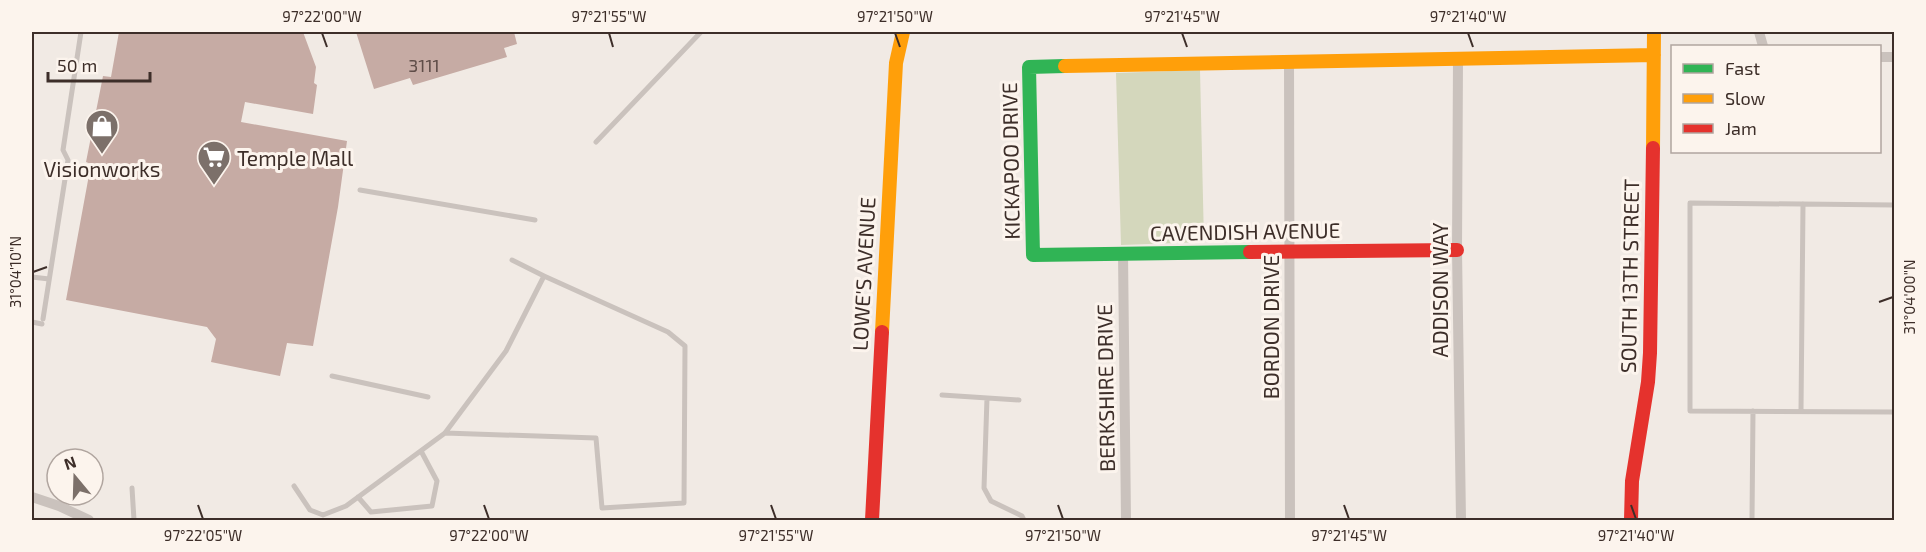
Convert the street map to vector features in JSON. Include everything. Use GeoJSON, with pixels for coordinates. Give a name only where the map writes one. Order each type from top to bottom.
{"type":"FeatureCollection","features":[{"type":"Feature","properties":{"kind":"street","name":"LOWE'S AVENUE"},"geometry":{"type":"LineString","coordinates":[[872,520],[896,63],[903,32]]}},
{"type":"Feature","properties":{"kind":"street","name":"SOUTH 13TH STREET"},"geometry":{"type":"LineString","coordinates":[[1631,520],[1632,481],[1648,382],[1650,353],[1654,32]]}},
{"type":"Feature","properties":{"kind":"street"},"geometry":{"type":"LineString","coordinates":[[1289,61],[1654,55]]}},
{"type":"Feature","properties":{"kind":"street","name":"ADDISON WAY"},"geometry":{"type":"LineString","coordinates":[[1458,60],[1457,250],[1461,520]]}},
{"type":"Feature","properties":{"kind":"street","name":"KICKAPOO DRIVE"},"geometry":{"type":"LineString","coordinates":[[1033,255],[1029,67],[1289,61]]}},
{"type":"Feature","properties":{"kind":"street","name":"BORDON DRIVE"},"geometry":{"type":"LineString","coordinates":[[1289,61],[1290,520]]}},
{"type":"Feature","properties":{"kind":"street","name":"CAVENDISH AVENUE"},"geometry":{"type":"LineString","coordinates":[[1033,255],[1289,250],[1457,250]]}},
{"type":"Feature","properties":{"kind":"street","name":"BERKSHIRE DRIVE"},"geometry":{"type":"LineString","coordinates":[[1123,254],[1126,520]]}},
{"type":"Feature","properties":{"kind":"street"},"geometry":{"type":"LineString","coordinates":[[32,497],[89,520]]}},
{"type":"Feature","properties":{"kind":"lane"},"geometry":{"type":"LineString","coordinates":[[32,322],[42,321],[68,160],[63,150],[81,32]]}},
{"type":"Feature","properties":{"kind":"lane"},"geometry":{"type":"LineString","coordinates":[[596,142],[701,32]]}},
{"type":"Feature","properties":{"kind":"lane"},"geometry":{"type":"LineString","coordinates":[[360,190],[536,220]]}},
{"type":"Feature","properties":{"kind":"lane"},"geometry":{"type":"LineString","coordinates":[[1894,205],[1690,203],[1690,411],[1894,412]]}},
{"type":"Feature","properties":{"kind":"lane"},"geometry":{"type":"LineString","coordinates":[[1802,411],[1803,204]]}},
{"type":"Feature","properties":{"kind":"lane"},"geometry":{"type":"LineString","coordinates":[[445,433],[596,438],[602,508],[684,503],[685,346],[668,332],[512,260]]}},
{"type":"Feature","properties":{"kind":"lane"},"geometry":{"type":"LineString","coordinates":[[294,486],[310,510],[323,515],[346,506],[445,433],[506,351],[544,276]]}},
{"type":"Feature","properties":{"kind":"lane"},"geometry":{"type":"LineString","coordinates":[[32,277],[49,279]]}},
{"type":"Feature","properties":{"kind":"lane"},"geometry":{"type":"LineString","coordinates":[[332,376],[428,397]]}},
{"type":"Feature","properties":{"kind":"lane"},"geometry":{"type":"LineString","coordinates":[[942,395],[1019,400]]}},
{"type":"Feature","properties":{"kind":"lane"},"geometry":{"type":"LineString","coordinates":[[987,398],[984,488],[991,501],[1022,516],[1024,520]]}},
{"type":"Feature","properties":{"kind":"lane"},"geometry":{"type":"LineString","coordinates":[[1752,520],[1753,411]]}},
{"type":"Feature","properties":{"kind":"lane"},"geometry":{"type":"LineString","coordinates":[[358,497],[371,512],[432,506],[437,481],[421,451]]}},
{"type":"Feature","properties":{"kind":"lane"},"geometry":{"type":"LineString","coordinates":[[132,488],[135,520]]}},
{"type":"Feature","properties":{"kind":"green space"},"geometry":{"type":"Polygon","coordinates":[[[1200,70],[1204,242],[1121,245],[1116,73],[1200,70]]]}},
{"type":"Feature","properties":{"kind":"building","name":"Temple Mall"},"geometry":{"type":"Polygon","coordinates":[[[119,32],[303,32],[316,67],[314,83],[317,85],[313,114],[245,102],[241,122],[347,141],[338,207],[313,346],[287,343],[280,376],[211,362],[216,339],[207,327],[66,300],[91,164],[86,162],[103,76],[111,77],[119,32]]]}},
{"type":"Feature","properties":{"kind":"building","name":"Temple Mall"},"geometry":{"type":"Polygon","coordinates":[[[356,32],[514,32],[517,44],[504,48],[507,57],[413,85],[410,78],[374,89],[356,32]]]}},
{"type":"Feature","properties":{"kind":"traffic: fast"},"geometry":{"type":"LineString","coordinates":[[1065,66],[1029,67],[1033,255],[1250,252]]}},
{"type":"Feature","properties":{"kind":"traffic: slow"},"geometry":{"type":"LineString","coordinates":[[882,332],[896,63],[903,32]]}},
{"type":"Feature","properties":{"kind":"traffic: slow"},"geometry":{"type":"LineString","coordinates":[[1653,148],[1654,32]]}},
{"type":"Feature","properties":{"kind":"traffic: slow"},"geometry":{"type":"LineString","coordinates":[[1065,66],[1654,55]]}},
{"type":"Feature","properties":{"kind":"traffic: jam"},"geometry":{"type":"LineString","coordinates":[[1631,520],[1632,481],[1648,382],[1650,353],[1653,148]]}},
{"type":"Feature","properties":{"kind":"traffic: jam"},"geometry":{"type":"LineString","coordinates":[[1250,252],[1457,250]]}},
{"type":"Feature","properties":{"kind":"traffic: jam"},"geometry":{"type":"LineString","coordinates":[[872,520],[882,332]]}},
{"type":"Feature","properties":{"kind":"place","name":"Visionworks"},"geometry":{"type":"Point","coordinates":[102,155]}},
{"type":"Feature","properties":{"kind":"place","name":"Temple Mall"},"geometry":{"type":"Point","coordinates":[214,186]}}]}
